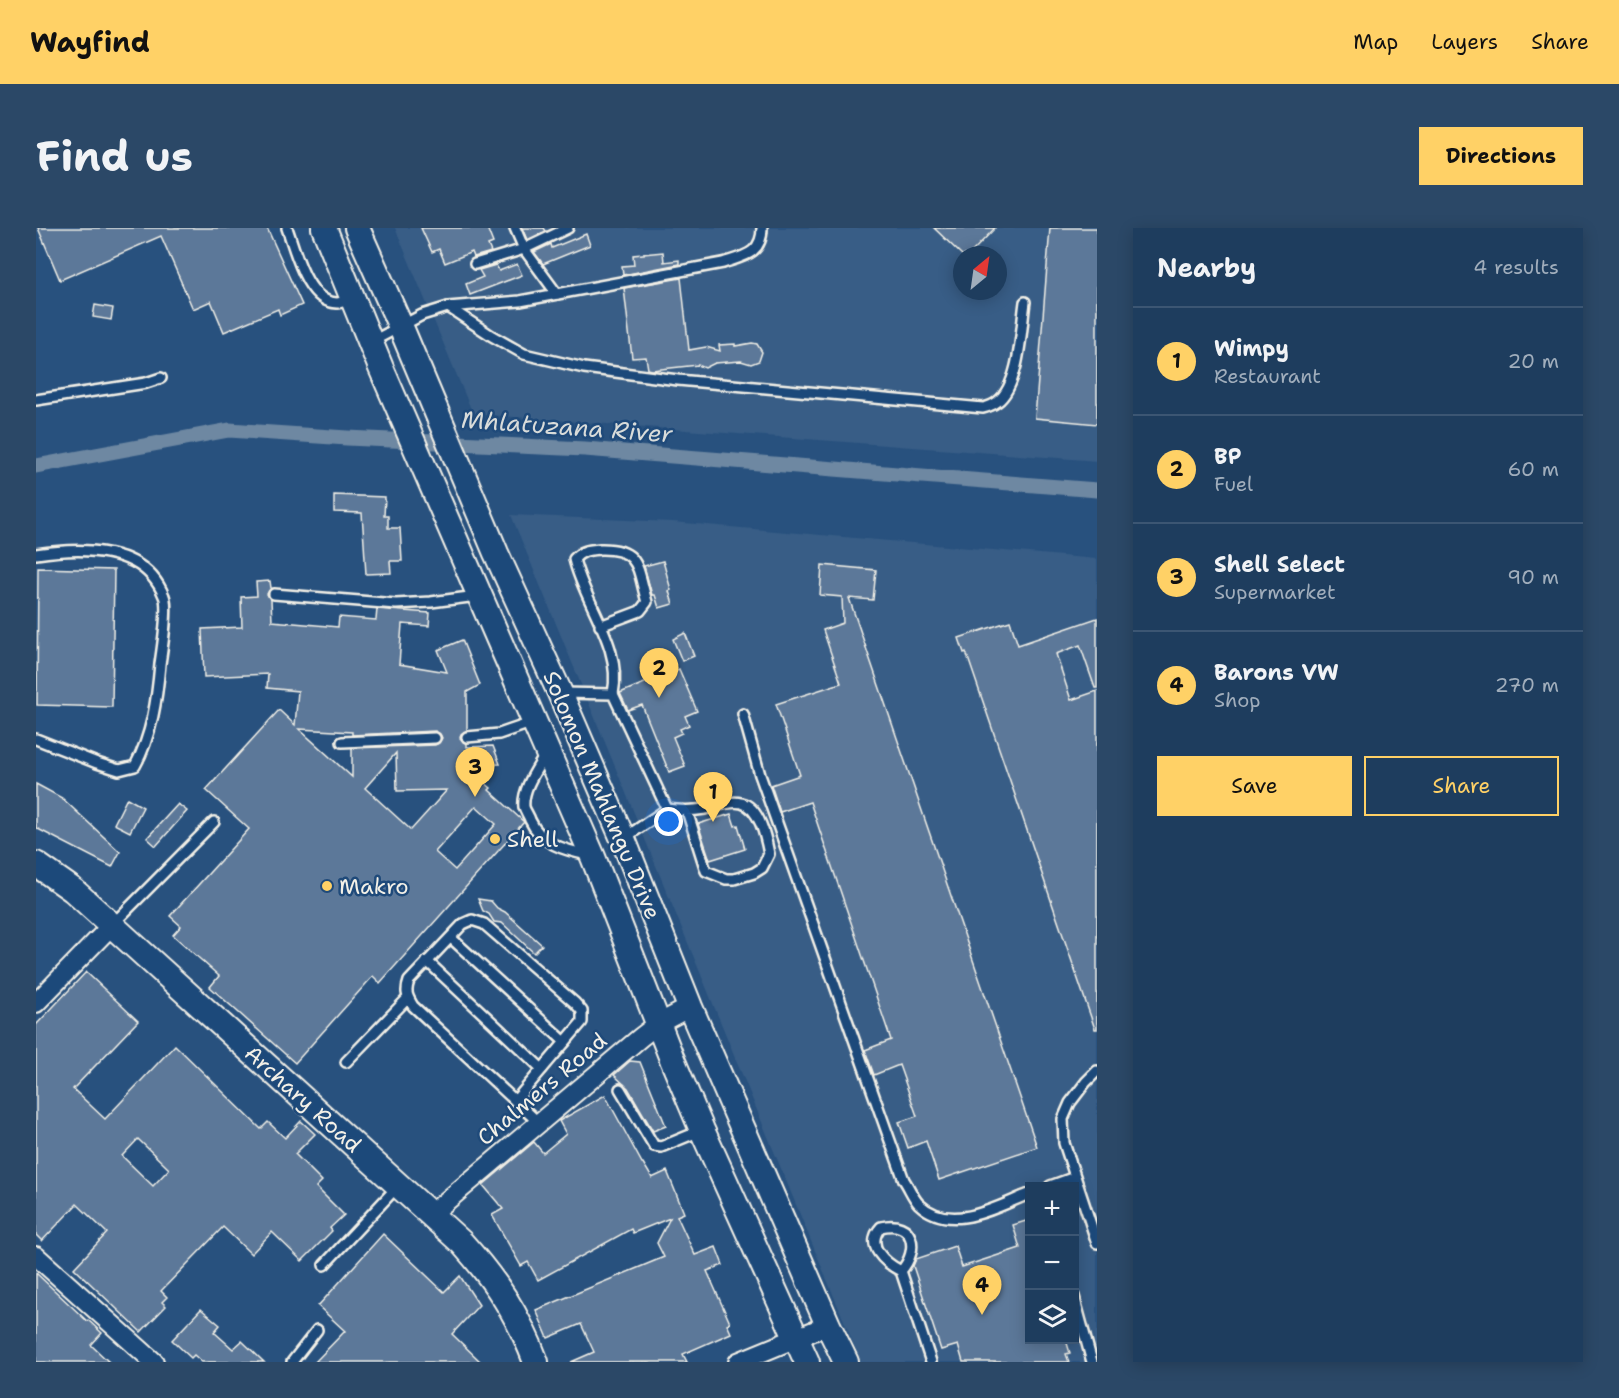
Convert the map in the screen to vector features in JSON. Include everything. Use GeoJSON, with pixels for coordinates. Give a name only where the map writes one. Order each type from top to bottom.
{"type":"FeatureCollection","features":[{"type":"Feature","properties":{"kind":"main road","name":"Solomon Mahlangu Drive"},"geometry":{"type":"LineString","coordinates":[[324,228],[375,352],[593,857],[702,1130],[807,1362]]}},
{"type":"Feature","properties":{"kind":"main road","name":"Solomon Mahlangu Drive"},"geometry":{"type":"LineString","coordinates":[[357,228],[472,497],[623,839],[690,1007],[846,1362]]}},
{"type":"Feature","properties":{"kind":"main road","name":"Archary Road"},"geometry":{"type":"LineString","coordinates":[[36,864],[73,890],[462,1244],[488,1271],[512,1308],[536,1362]]}},
{"type":"Feature","properties":{"kind":"street"},"geometry":{"type":"LineString","coordinates":[[36,1003],[112,925]]}},
{"type":"Feature","properties":{"kind":"street","name":"Chalmers Road"},"geometry":{"type":"LineString","coordinates":[[430,1215],[658,1024],[690,1007]]}},
{"type":"Feature","properties":{"kind":"street"},"geometry":{"type":"LineString","coordinates":[[36,1256],[154,1362]]}},
{"type":"Feature","properties":{"kind":"street"},"geometry":{"type":"LineString","coordinates":[[738,1362],[828,1325]]}},
{"type":"Feature","properties":{"kind":"lane"},"geometry":{"type":"LineString","coordinates":[[287,228],[310,288],[327,301],[338,303],[353,298]]}},
{"type":"Feature","properties":{"kind":"lane"},"geometry":{"type":"LineString","coordinates":[[515,228],[524,249],[557,294]]}},
{"type":"Feature","properties":{"kind":"lane"},"geometry":{"type":"LineString","coordinates":[[475,264],[524,249],[568,228]]}},
{"type":"Feature","properties":{"kind":"lane"},"geometry":{"type":"LineString","coordinates":[[375,352],[400,325],[448,307],[520,302],[723,263],[750,254],[762,240],[762,228]]}},
{"type":"Feature","properties":{"kind":"lane"},"geometry":{"type":"LineString","coordinates":[[448,307],[524,354],[584,368],[678,380],[983,408],[998,402],[1009,386],[1017,364],[1025,302]]}},
{"type":"Feature","properties":{"kind":"lane"},"geometry":{"type":"LineString","coordinates":[[36,400],[146,383],[161,378]]}},
{"type":"Feature","properties":{"kind":"lane"},"geometry":{"type":"LineString","coordinates":[[36,554],[64,549],[103,551],[135,561],[153,576],[165,597],[159,680],[152,720],[143,751],[135,766],[119,770],[36,739]]}},
{"type":"Feature","properties":{"kind":"lane"},"geometry":{"type":"LineString","coordinates":[[600,626],[640,611],[646,602],[636,565],[630,555],[624,551],[587,550],[574,559],[616,671],[613,694],[667,810]]}},
{"type":"Feature","properties":{"kind":"lane"},"geometry":{"type":"LineString","coordinates":[[273,594],[396,603],[431,602],[479,595]]}},
{"type":"Feature","properties":{"kind":"lane"},"geometry":{"type":"LineString","coordinates":[[560,693],[613,694]]}},
{"type":"Feature","properties":{"kind":"lane"},"geometry":{"type":"LineString","coordinates":[[744,714],[760,775],[904,1180],[918,1203],[935,1214],[952,1219],[972,1216],[1025,1196]]}},
{"type":"Feature","properties":{"kind":"lane"},"geometry":{"type":"LineString","coordinates":[[467,737],[499,734],[534,722]]}},
{"type":"Feature","properties":{"kind":"lane"},"geometry":{"type":"LineString","coordinates":[[342,742],[435,738]]}},
{"type":"Feature","properties":{"kind":"lane"},"geometry":{"type":"LineString","coordinates":[[547,752],[532,777],[524,807],[533,826],[547,842],[565,850],[593,857]]}},
{"type":"Feature","properties":{"kind":"lane"},"geometry":{"type":"LineString","coordinates":[[623,839],[667,810],[687,811],[741,803],[754,812],[766,839],[770,854],[762,868],[734,879],[726,879],[706,871],[687,811]]}},
{"type":"Feature","properties":{"kind":"lane"},"geometry":{"type":"LineString","coordinates":[[112,925],[214,822]]}},
{"type":"Feature","properties":{"kind":"lane"},"geometry":{"type":"LineString","coordinates":[[515,1101],[582,1022],[582,1011],[576,1003],[484,924],[472,920],[463,924],[427,961],[409,981],[405,990],[413,1006],[515,1101],[539,1123]]}},
{"type":"Feature","properties":{"kind":"lane"},"geometry":{"type":"LineString","coordinates":[[451,938],[565,1042]]}},
{"type":"Feature","properties":{"kind":"lane"},"geometry":{"type":"LineString","coordinates":[[427,961],[542,1069]]}},
{"type":"Feature","properties":{"kind":"lane"},"geometry":{"type":"LineString","coordinates":[[346,1062],[408,998]]}},
{"type":"Feature","properties":{"kind":"lane"},"geometry":{"type":"LineString","coordinates":[[1097,1071],[1070,1103],[1063,1119],[1064,1143],[1097,1243]]}},
{"type":"Feature","properties":{"kind":"lane"},"geometry":{"type":"LineString","coordinates":[[620,1089],[654,1146],[661,1147],[702,1130]]}},
{"type":"Feature","properties":{"kind":"lane"},"geometry":{"type":"LineString","coordinates":[[1061,1182],[1075,1177]]}},
{"type":"Feature","properties":{"kind":"lane"},"geometry":{"type":"LineString","coordinates":[[324,1265],[398,1185]]}},
{"type":"Feature","properties":{"kind":"lane"},"geometry":{"type":"LineString","coordinates":[[901,1271],[906,1266],[912,1251],[913,1243],[910,1235],[895,1226],[881,1227],[876,1232],[874,1240],[876,1247],[881,1257],[901,1271],[932,1362]]}},
{"type":"Feature","properties":{"kind":"lane"},"geometry":{"type":"LineString","coordinates":[[1079,1314],[1092,1362]]}},
{"type":"Feature","properties":{"kind":"lane"},"geometry":{"type":"LineString","coordinates":[[292,1362],[317,1330]]}},
{"type":"Feature","properties":{"kind":"shaded area"},"geometry":{"type":"Polygon","coordinates":[[[395,228],[1097,228],[1097,461],[473,414],[395,228]]]}},
{"type":"Feature","properties":{"kind":"shaded area"},"geometry":{"type":"Polygon","coordinates":[[[511,515],[673,522],[1097,559],[1097,1362],[861,1362],[511,515]]]}},
{"type":"Feature","properties":{"kind":"building"},"geometry":{"type":"Polygon","coordinates":[[[38,228],[267,228],[302,305],[280,315],[278,309],[224,332],[211,301],[193,309],[161,236],[60,280],[38,228]]]}},
{"type":"Feature","properties":{"kind":"building"},"geometry":{"type":"Polygon","coordinates":[[[421,228],[487,228],[493,243],[488,245],[491,252],[474,257],[472,252],[445,263],[439,249],[432,252],[421,228]]]}},
{"type":"Feature","properties":{"kind":"building"},"geometry":{"type":"Polygon","coordinates":[[[522,228],[544,228],[546,231],[527,240],[522,228]]]}},
{"type":"Feature","properties":{"kind":"building"},"geometry":{"type":"Polygon","coordinates":[[[934,228],[995,228],[978,246],[953,246],[934,228]]]}},
{"type":"Feature","properties":{"kind":"building"},"geometry":{"type":"Polygon","coordinates":[[[1050,228],[1097,228],[1097,424],[1035,418],[1050,228]]]}},
{"type":"Feature","properties":{"kind":"building"},"geometry":{"type":"Polygon","coordinates":[[[586,234],[590,245],[543,264],[534,252],[551,244],[552,248],[586,234]]]}},
{"type":"Feature","properties":{"kind":"building"},"geometry":{"type":"Polygon","coordinates":[[[663,252],[664,262],[679,260],[679,264],[623,275],[622,266],[634,265],[633,255],[663,252]]]}},
{"type":"Feature","properties":{"kind":"building"},"geometry":{"type":"Polygon","coordinates":[[[517,264],[522,275],[470,295],[466,284],[483,277],[479,270],[496,265],[499,271],[517,264]]]}},
{"type":"Feature","properties":{"kind":"building"},"geometry":{"type":"Polygon","coordinates":[[[681,278],[689,350],[706,347],[720,351],[719,345],[735,344],[735,346],[752,343],[757,344],[762,352],[759,361],[751,364],[741,361],[715,363],[705,368],[698,365],[652,370],[648,369],[646,357],[632,358],[624,288],[681,278]]]}},
{"type":"Feature","properties":{"kind":"building"},"geometry":{"type":"Polygon","coordinates":[[[95,305],[113,308],[111,320],[93,317],[95,305]]]}},
{"type":"Feature","properties":{"kind":"building"},"geometry":{"type":"Polygon","coordinates":[[[334,495],[385,497],[384,516],[388,516],[388,528],[400,528],[402,561],[390,561],[391,573],[366,574],[362,513],[334,512],[334,495]]]}},
{"type":"Feature","properties":{"kind":"building"},"geometry":{"type":"Polygon","coordinates":[[[663,561],[673,604],[659,608],[655,595],[652,595],[644,566],[663,561]]]}},
{"type":"Feature","properties":{"kind":"building"},"geometry":{"type":"Polygon","coordinates":[[[822,565],[876,570],[873,600],[849,598],[1037,1147],[939,1180],[926,1141],[908,1148],[899,1122],[917,1116],[899,1065],[874,1075],[865,1050],[891,1040],[810,802],[780,812],[771,785],[800,775],[776,704],[841,683],[823,630],[843,623],[842,597],[820,595],[822,565]]]}},
{"type":"Feature","properties":{"kind":"building"},"geometry":{"type":"Polygon","coordinates":[[[38,568],[114,570],[112,707],[37,705],[38,568]]]}},
{"type":"Feature","properties":{"kind":"building"},"geometry":{"type":"Polygon","coordinates":[[[270,581],[271,588],[267,594],[271,600],[272,621],[338,627],[339,617],[376,620],[377,609],[430,613],[429,626],[402,624],[399,664],[447,672],[438,650],[462,640],[480,685],[467,692],[467,730],[461,734],[460,738],[467,744],[467,747],[493,746],[500,764],[464,765],[491,788],[489,790],[524,822],[380,983],[373,976],[295,1063],[210,987],[219,976],[173,935],[181,926],[170,916],[249,829],[206,790],[279,710],[295,725],[298,691],[267,688],[268,674],[204,677],[202,629],[242,627],[241,597],[257,596],[256,582],[270,581]],[[299,729],[352,777],[352,748],[435,745],[442,738],[435,731],[352,735],[352,732],[299,729]],[[396,753],[365,788],[411,830],[447,790],[397,791],[396,753]],[[476,806],[435,852],[455,870],[496,824],[476,806]]]}},
{"type":"Feature","properties":{"kind":"building"},"geometry":{"type":"Polygon","coordinates":[[[1097,618],[1097,688],[1095,688],[1080,645],[1056,654],[1071,700],[1097,691],[1097,1029],[1095,1029],[966,652],[964,653],[959,638],[1010,621],[1018,645],[1097,618]]]}},
{"type":"Feature","properties":{"kind":"building"},"geometry":{"type":"Polygon","coordinates":[[[685,633],[694,656],[682,661],[673,639],[685,633]]]}},
{"type":"Feature","properties":{"kind":"building"},"geometry":{"type":"Polygon","coordinates":[[[679,669],[697,711],[685,716],[689,725],[680,729],[682,733],[673,737],[685,766],[669,772],[642,705],[628,710],[620,693],[679,669]]]}},
{"type":"Feature","properties":{"kind":"building"},"geometry":{"type":"Polygon","coordinates":[[[36,784],[62,798],[120,852],[112,867],[36,828],[36,784]]]}},
{"type":"Feature","properties":{"kind":"building"},"geometry":{"type":"Polygon","coordinates":[[[127,798],[143,807],[130,832],[114,824],[127,798]]]}},
{"type":"Feature","properties":{"kind":"building"},"geometry":{"type":"Polygon","coordinates":[[[178,804],[187,811],[156,846],[147,838],[178,804]]]}},
{"type":"Feature","properties":{"kind":"building"},"geometry":{"type":"Polygon","coordinates":[[[731,814],[735,826],[738,825],[745,849],[710,860],[698,824],[731,814]]]}},
{"type":"Feature","properties":{"kind":"building"},"geometry":{"type":"Polygon","coordinates":[[[478,899],[491,901],[542,945],[534,953],[502,923],[494,922],[489,914],[483,911],[478,899]]]}},
{"type":"Feature","properties":{"kind":"building"},"geometry":{"type":"Polygon","coordinates":[[[86,972],[138,1021],[73,1089],[105,1119],[175,1045],[261,1129],[268,1122],[285,1138],[301,1121],[315,1134],[295,1154],[322,1181],[316,1187],[344,1215],[330,1228],[332,1231],[302,1261],[272,1232],[251,1254],[223,1227],[161,1291],[167,1297],[162,1302],[166,1306],[141,1332],[74,1268],[107,1233],[77,1204],[42,1241],[36,1235],[36,1025],[86,972]],[[138,1139],[122,1156],[153,1186],[169,1169],[138,1139]]]}},
{"type":"Feature","properties":{"kind":"building"},"geometry":{"type":"Polygon","coordinates":[[[630,1061],[640,1062],[666,1126],[653,1131],[628,1088],[614,1075],[630,1061]]]}},
{"type":"Feature","properties":{"kind":"building"},"geometry":{"type":"Polygon","coordinates":[[[605,1095],[652,1178],[667,1171],[684,1213],[677,1216],[695,1255],[716,1247],[723,1265],[707,1271],[730,1323],[727,1324],[731,1333],[683,1354],[687,1362],[571,1362],[594,1352],[581,1324],[548,1338],[536,1310],[664,1257],[657,1243],[670,1218],[633,1233],[631,1229],[538,1280],[528,1262],[521,1266],[492,1215],[503,1209],[483,1185],[534,1142],[543,1153],[566,1134],[559,1121],[605,1095]]]}},
{"type":"Feature","properties":{"kind":"building"},"geometry":{"type":"Polygon","coordinates":[[[1025,1221],[1025,1344],[1067,1344],[1070,1353],[1066,1354],[1069,1362],[963,1362],[958,1345],[941,1350],[913,1266],[916,1259],[955,1246],[962,1267],[1020,1248],[1013,1225],[1025,1221]]]}},
{"type":"Feature","properties":{"kind":"building"},"geometry":{"type":"Polygon","coordinates":[[[383,1234],[444,1292],[460,1276],[479,1305],[452,1334],[481,1362],[315,1362],[345,1331],[318,1306],[383,1234]]]}},
{"type":"Feature","properties":{"kind":"building"},"geometry":{"type":"Polygon","coordinates":[[[36,1273],[102,1333],[91,1345],[109,1362],[36,1362],[36,1273]]]}},
{"type":"Feature","properties":{"kind":"building"},"geometry":{"type":"Polygon","coordinates":[[[201,1309],[220,1325],[214,1332],[233,1349],[242,1341],[264,1362],[202,1362],[194,1355],[191,1358],[172,1340],[201,1309]]]}},
{"type":"Feature","properties":{"kind":"waterway","name":"Mhlatuzana River"},"geometry":{"type":"LineString","coordinates":[[36,466],[229,430],[585,449],[1097,490]]}},
{"type":"Feature","properties":{"kind":"place","name":"BP"},"geometry":{"type":"Point","coordinates":[659,698]}},
{"type":"Feature","properties":{"kind":"place","name":"Shell Select"},"geometry":{"type":"Point","coordinates":[475,797]}},
{"type":"Feature","properties":{"kind":"place","name":"Wimpy"},"geometry":{"type":"Point","coordinates":[713,822]}},
{"type":"Feature","properties":{"kind":"place","name":"Shell"},"geometry":{"type":"Point","coordinates":[495,839]}},
{"type":"Feature","properties":{"kind":"place","name":"Makro"},"geometry":{"type":"Point","coordinates":[327,886]}},
{"type":"Feature","properties":{"kind":"place","name":"Barons VW"},"geometry":{"type":"Point","coordinates":[982,1315]}}]}
